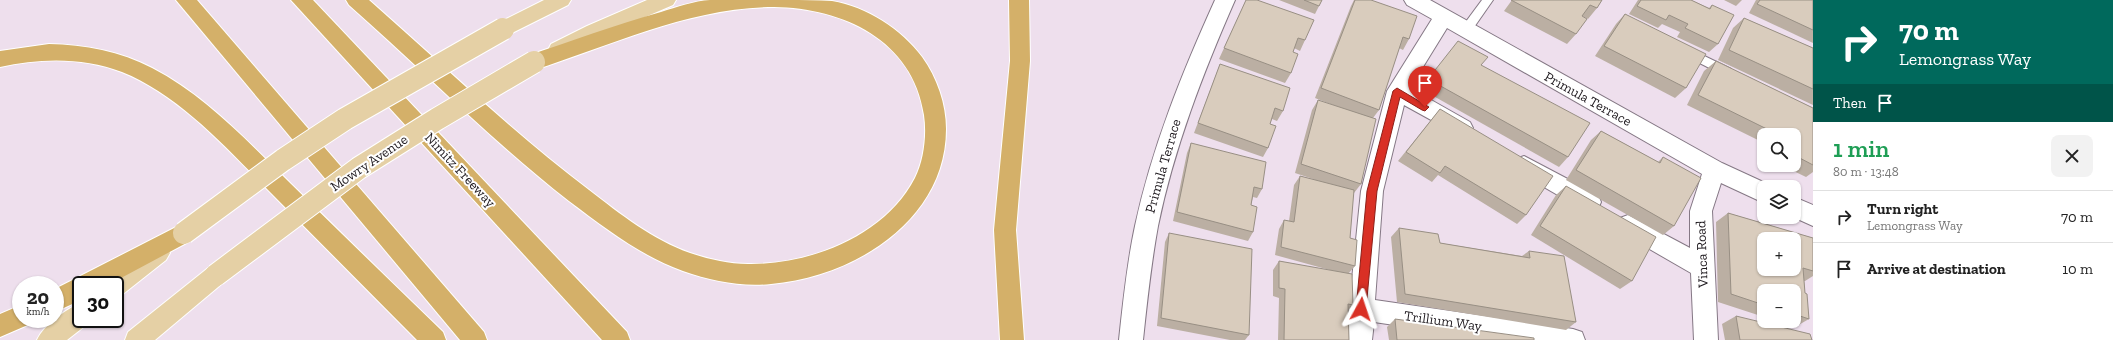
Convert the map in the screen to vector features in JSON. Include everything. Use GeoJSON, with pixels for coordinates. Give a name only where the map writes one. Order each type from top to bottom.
{"type":"FeatureCollection","features":[{"type":"Feature","properties":{"kind":"highway"},"geometry":{"type":"LineString","coordinates":[[186,0],[475,340]]}},
{"type":"Feature","properties":{"kind":"highway","name":"Nimitz Freeway"},"geometry":{"type":"LineString","coordinates":[[301,0],[618,340]]}},
{"type":"Feature","properties":{"kind":"highway"},"geometry":{"type":"LineString","coordinates":[[356,0],[534,160],[574,193],[645,242],[680,260],[714,270],[749,275],[784,272],[822,263],[856,247],[887,228],[910,204],[926,181],[934,154],[938,130],[934,106],[926,82],[913,60],[894,38],[868,22],[837,9],[806,2],[773,0],[742,2],[707,7],[669,17],[534,62]]}},
{"type":"Feature","properties":{"kind":"highway"},"geometry":{"type":"LineString","coordinates":[[1012,340],[1007,283],[1005,230],[1020,68],[1019,0]]}},
{"type":"Feature","properties":{"kind":"highway"},"geometry":{"type":"LineString","coordinates":[[0,59],[14,55],[61,52],[99,56],[132,67],[193,105],[225,133],[434,340]]}},
{"type":"Feature","properties":{"kind":"highway"},"geometry":{"type":"LineString","coordinates":[[103,276],[184,232]]}},
{"type":"Feature","properties":{"kind":"highway"},"geometry":{"type":"LineString","coordinates":[[0,326],[12,320]]}},
{"type":"Feature","properties":{"kind":"main road"},"geometry":{"type":"LineString","coordinates":[[124,279],[184,232],[259,177],[344,120],[424,72],[503,29],[561,0]]}},
{"type":"Feature","properties":{"kind":"main road","name":"Mowry Avenue"},"geometry":{"type":"LineString","coordinates":[[137,340],[216,275],[301,209],[379,155],[463,103],[534,62],[594,31],[666,0]]}},
{"type":"Feature","properties":{"kind":"main road"},"geometry":{"type":"LineString","coordinates":[[50,340],[72,322]]}},
{"type":"Feature","properties":{"kind":"street","name":"Primula Terrace"},"geometry":{"type":"LineString","coordinates":[[1131,340],[1149,212],[1176,119],[1201,52],[1225,0]]}},
{"type":"Feature","properties":{"kind":"street","name":"Primula Terrace"},"geometry":{"type":"LineString","coordinates":[[1414,0],[1714,170],[1757,190]]}},
{"type":"Feature","properties":{"kind":"street"},"geometry":{"type":"LineString","coordinates":[[1360,340],[1361,309],[1372,191],[1397,91],[1415,60],[1444,17]]}},
{"type":"Feature","properties":{"kind":"street"},"geometry":{"type":"LineString","coordinates":[[1397,91],[1480,139]]}},
{"type":"Feature","properties":{"kind":"street"},"geometry":{"type":"LineString","coordinates":[[1508,155],[1702,267]]}},
{"type":"Feature","properties":{"kind":"street","name":"Vinca Road"},"geometry":{"type":"LineString","coordinates":[[1706,340],[1701,211],[1714,170]]}},
{"type":"Feature","properties":{"kind":"street"},"geometry":{"type":"LineString","coordinates":[[1801,211],[1813,216]]}},
{"type":"Feature","properties":{"kind":"street","name":"Trillium Way"},"geometry":{"type":"LineString","coordinates":[[1361,309],[1573,340]]}},
{"type":"Feature","properties":{"kind":"lane"},"geometry":{"type":"LineString","coordinates":[[1466,30],[1488,0]]}},
{"type":"Feature","properties":{"kind":"lane"},"geometry":{"type":"LineString","coordinates":[[1683,49],[1738,78]]}},
{"type":"Feature","properties":{"kind":"building"},"geometry":{"type":"Polygon","coordinates":[[[1246,0],[1257,0],[1314,20],[1305,40],[1298,38],[1293,52],[1298,54],[1291,73],[1224,48],[1246,0]]]}},
{"type":"Feature","properties":{"kind":"building"},"geometry":{"type":"Polygon","coordinates":[[[1304,0],[1322,0],[1319,6],[1304,0]]]}},
{"type":"Feature","properties":{"kind":"building"},"geometry":{"type":"Polygon","coordinates":[[[1355,0],[1371,0],[1417,16],[1409,39],[1403,37],[1379,110],[1321,88],[1355,0]]]}},
{"type":"Feature","properties":{"kind":"building"},"geometry":{"type":"Polygon","coordinates":[[[1511,0],[1602,0],[1597,8],[1590,5],[1582,16],[1587,19],[1576,34],[1511,0]]]}},
{"type":"Feature","properties":{"kind":"building"},"geometry":{"type":"Polygon","coordinates":[[[1641,0],[1691,0],[1710,9],[1712,5],[1734,15],[1718,44],[1685,28],[1688,24],[1669,15],[1666,20],[1637,6],[1641,0]]]}},
{"type":"Feature","properties":{"kind":"building"},"geometry":{"type":"Polygon","coordinates":[[[1760,0],[1813,0],[1813,30],[1757,4],[1760,0]]]}},
{"type":"Feature","properties":{"kind":"building"},"geometry":{"type":"Polygon","coordinates":[[[1625,14],[1706,54],[1686,88],[1604,46],[1625,14]]]}},
{"type":"Feature","properties":{"kind":"building"},"geometry":{"type":"Polygon","coordinates":[[[1744,18],[1813,48],[1813,89],[1729,50],[1744,18]]]}},
{"type":"Feature","properties":{"kind":"building"},"geometry":{"type":"Polygon","coordinates":[[[1458,41],[1488,57],[1481,65],[1590,123],[1568,157],[1428,79],[1458,41]]]}},
{"type":"Feature","properties":{"kind":"building"},"geometry":{"type":"Polygon","coordinates":[[[1716,61],[1813,108],[1813,165],[1801,159],[1801,128],[1765,128],[1698,95],[1716,61]]]}},
{"type":"Feature","properties":{"kind":"building"},"geometry":{"type":"Polygon","coordinates":[[[1220,64],[1290,88],[1283,111],[1275,108],[1270,124],[1276,126],[1268,148],[1198,123],[1220,64]]]}},
{"type":"Feature","properties":{"kind":"building"},"geometry":{"type":"Polygon","coordinates":[[[1318,100],[1376,119],[1361,184],[1301,164],[1318,100]]]}},
{"type":"Feature","properties":{"kind":"building"},"geometry":{"type":"Polygon","coordinates":[[[1440,109],[1553,176],[1526,215],[1445,166],[1440,173],[1406,152],[1440,109]]]}},
{"type":"Feature","properties":{"kind":"building"},"geometry":{"type":"Polygon","coordinates":[[[1601,131],[1660,163],[1663,157],[1701,178],[1674,226],[1576,170],[1601,131]]]}},
{"type":"Feature","properties":{"kind":"building"},"geometry":{"type":"Polygon","coordinates":[[[1191,143],[1266,162],[1262,189],[1254,187],[1251,205],[1257,207],[1253,232],[1177,212],[1191,143]]]}},
{"type":"Feature","properties":{"kind":"building"},"geometry":{"type":"Polygon","coordinates":[[[1300,176],[1354,190],[1350,238],[1357,240],[1355,266],[1281,247],[1284,220],[1294,222],[1300,176]]]}},
{"type":"Feature","properties":{"kind":"building"},"geometry":{"type":"Polygon","coordinates":[[[1566,186],[1656,237],[1632,281],[1540,226],[1566,186]]]}},
{"type":"Feature","properties":{"kind":"building"},"geometry":{"type":"Polygon","coordinates":[[[1728,213],[1757,222],[1757,224],[1765,224],[1793,232],[1757,232],[1757,276],[1801,276],[1801,234],[1813,238],[1813,271],[1803,268],[1809,319],[1801,316],[1801,284],[1757,284],[1757,303],[1731,294],[1728,213]]]}},
{"type":"Feature","properties":{"kind":"building"},"geometry":{"type":"Polygon","coordinates":[[[1399,228],[1438,234],[1440,243],[1530,258],[1529,251],[1564,256],[1576,322],[1405,294],[1399,228]]]}},
{"type":"Feature","properties":{"kind":"building"},"geometry":{"type":"Polygon","coordinates":[[[1169,233],[1252,249],[1249,335],[1161,318],[1169,233]]]}},
{"type":"Feature","properties":{"kind":"building"},"geometry":{"type":"Polygon","coordinates":[[[1279,261],[1352,274],[1353,305],[1348,304],[1349,340],[1284,340],[1285,289],[1279,288],[1279,261]]]}},
{"type":"Feature","properties":{"kind":"building"},"geometry":{"type":"Polygon","coordinates":[[[1736,316],[1757,321],[1757,328],[1785,328],[1810,334],[1812,340],[1740,340],[1736,316]]]}},
{"type":"Feature","properties":{"kind":"building"},"geometry":{"type":"Polygon","coordinates":[[[1395,319],[1534,338],[1534,340],[1397,340],[1395,319]]]}},
{"type":"Feature","properties":{"kind":"route"},"geometry":{"type":"LineString","coordinates":[[1361,309],[1372,191],[1397,91],[1425,107]]}}]}
